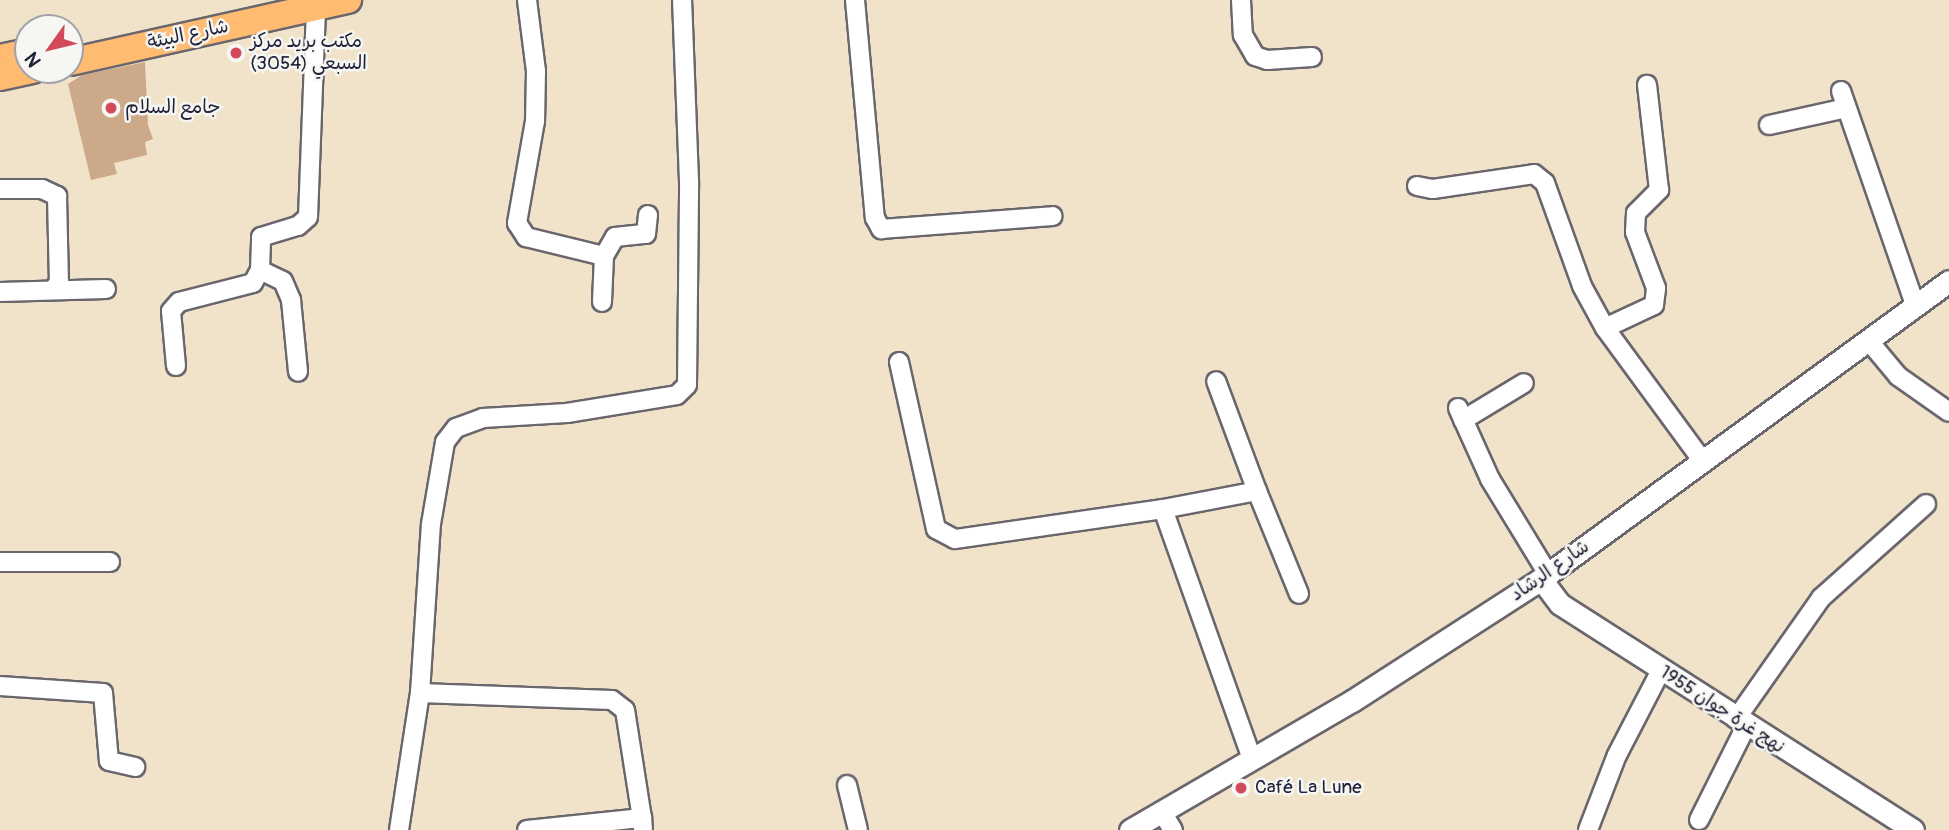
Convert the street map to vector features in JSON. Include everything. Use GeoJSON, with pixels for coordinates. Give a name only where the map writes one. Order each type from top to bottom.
{"type":"FeatureCollection","features":[{"type":"Feature","properties":{"kind":"main road","name":"شارع البيئة"},"geometry":{"type":"LineString","coordinates":[[84,40],[267,0]]}},
{"type":"Feature","properties":{"kind":"main road","name":"شارع البيئة"},"geometry":{"type":"LineString","coordinates":[[84,59],[348,0]]}},
{"type":"Feature","properties":{"kind":"street"},"geometry":{"type":"LineString","coordinates":[[527,0],[536,71],[535,121],[517,223],[526,237],[604,256]]}},
{"type":"Feature","properties":{"kind":"street"},"geometry":{"type":"LineString","coordinates":[[399,830],[420,693],[431,524],[446,442],[456,428],[483,418],[567,413],[677,395],[687,385],[689,181],[682,0]]}},
{"type":"Feature","properties":{"kind":"street"},"geometry":{"type":"LineString","coordinates":[[855,0],[875,218],[881,229],[1053,216]]}},
{"type":"Feature","properties":{"kind":"street"},"geometry":{"type":"LineString","coordinates":[[1241,0],[1243,35],[1255,56],[1312,57]]}},
{"type":"Feature","properties":{"kind":"street"},"geometry":{"type":"LineString","coordinates":[[176,366],[171,311],[178,302],[253,283],[260,270],[261,237],[298,226],[308,217],[316,7]]}},
{"type":"Feature","properties":{"kind":"street"},"geometry":{"type":"LineString","coordinates":[[1605,328],[1654,305],[1656,288],[1635,232],[1636,213],[1659,190],[1647,85]]}},
{"type":"Feature","properties":{"kind":"street"},"geometry":{"type":"LineString","coordinates":[[1769,125],[1843,100],[1915,305]]}},
{"type":"Feature","properties":{"kind":"street"},"geometry":{"type":"LineString","coordinates":[[1417,186],[1433,189],[1534,174],[1545,183],[1582,286],[1605,328],[1704,463]]}},
{"type":"Feature","properties":{"kind":"street"},"geometry":{"type":"LineString","coordinates":[[0,189],[42,189],[57,197],[59,282],[54,289]]}},
{"type":"Feature","properties":{"kind":"street"},"geometry":{"type":"LineString","coordinates":[[602,302],[604,256],[615,237],[646,234],[648,215]]}},
{"type":"Feature","properties":{"kind":"street"},"geometry":{"type":"LineString","coordinates":[[260,270],[283,281],[291,300],[298,372]]}},
{"type":"Feature","properties":{"kind":"street","name":"شارع الرشاد"},"geometry":{"type":"LineString","coordinates":[[1130,830],[1167,821],[1252,759],[1545,576],[1704,463],[1948,283]]}},
{"type":"Feature","properties":{"kind":"street"},"geometry":{"type":"LineString","coordinates":[[0,292],[106,289]]}},
{"type":"Feature","properties":{"kind":"street"},"geometry":{"type":"LineString","coordinates":[[1868,340],[1898,376],[1949,412]]}},
{"type":"Feature","properties":{"kind":"street"},"geometry":{"type":"LineString","coordinates":[[899,362],[936,529],[955,539],[1163,509],[1257,491]]}},
{"type":"Feature","properties":{"kind":"street"},"geometry":{"type":"LineString","coordinates":[[1216,381],[1299,594]]}},
{"type":"Feature","properties":{"kind":"street"},"geometry":{"type":"LineString","coordinates":[[1524,383],[1461,414],[1490,479],[1545,576]]}},
{"type":"Feature","properties":{"kind":"street"},"geometry":{"type":"LineString","coordinates":[[1699,820],[1741,723],[1821,598],[1926,504]]}},
{"type":"Feature","properties":{"kind":"street"},"geometry":{"type":"LineString","coordinates":[[1163,509],[1252,759]]}},
{"type":"Feature","properties":{"kind":"street"},"geometry":{"type":"LineString","coordinates":[[0,562],[110,562]]}},
{"type":"Feature","properties":{"kind":"street","name":"نهج غرة جوان 1955"},"geometry":{"type":"LineString","coordinates":[[1545,576],[1560,604],[1741,723],[1913,830]]}},
{"type":"Feature","properties":{"kind":"street"},"geometry":{"type":"LineString","coordinates":[[1588,830],[1617,755],[1661,670]]}},
{"type":"Feature","properties":{"kind":"street"},"geometry":{"type":"LineString","coordinates":[[0,686],[103,693],[109,761],[135,767]]}},
{"type":"Feature","properties":{"kind":"street"},"geometry":{"type":"LineString","coordinates":[[420,693],[612,700],[625,709],[642,824],[527,830]]}},
{"type":"Feature","properties":{"kind":"street"},"geometry":{"type":"LineString","coordinates":[[847,785],[858,830]]}},
{"type":"Feature","properties":{"kind":"building"},"geometry":{"type":"Polygon","coordinates":[[[145,62],[148,125],[153,139],[145,142],[147,155],[114,163],[117,174],[91,180],[68,84],[84,84],[84,75],[145,62]]]}},
{"type":"Feature","properties":{"kind":"place","name":"مكتب بريد مركز السبعي (3054)"},"geometry":{"type":"Point","coordinates":[236,53]}},
{"type":"Feature","properties":{"kind":"place","name":"جامع السلام"},"geometry":{"type":"Point","coordinates":[111,108]}},
{"type":"Feature","properties":{"kind":"place","name":"Café La Lune"},"geometry":{"type":"Point","coordinates":[1241,788]}}]}
